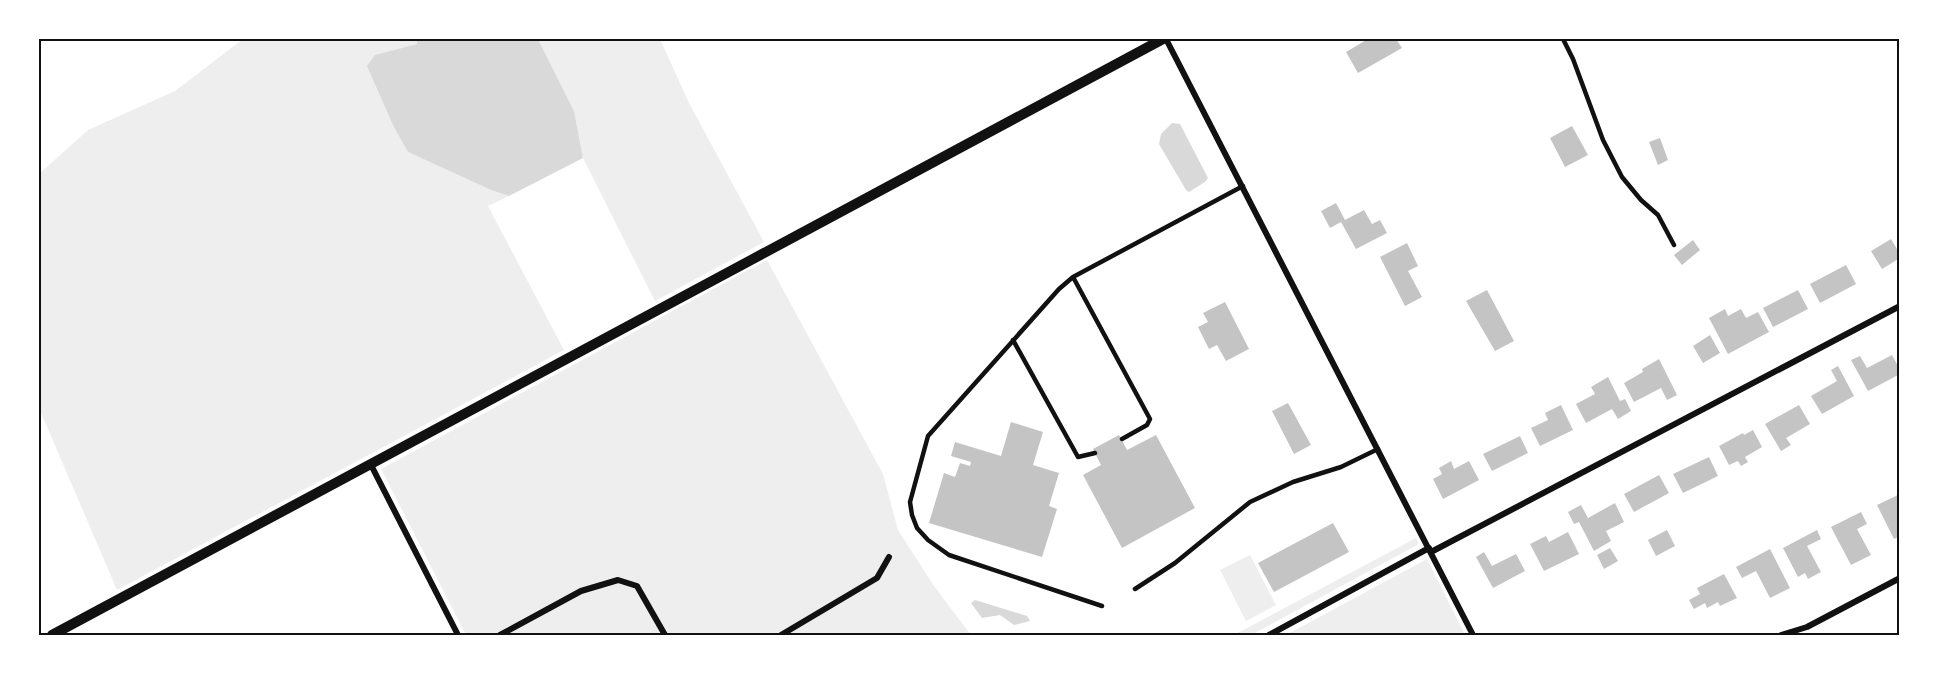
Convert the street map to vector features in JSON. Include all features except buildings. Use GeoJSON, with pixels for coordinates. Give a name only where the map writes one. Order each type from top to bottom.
{"type":"FeatureCollection","features":[{"type":"Feature","properties":{"kind":"street"},"geometry":{"type":"LineString","coordinates":[[52,635],[1164,39],[1473,635]]}},
{"type":"Feature","properties":{"kind":"street"},"geometry":{"type":"LineString","coordinates":[[1269,635],[1900,306]]}},
{"type":"Feature","properties":{"kind":"street"},"geometry":{"type":"LineString","coordinates":[[371,465],[458,635]]}},
{"type":"Feature","properties":{"kind":"street"},"geometry":{"type":"LineString","coordinates":[[781,635],[877,578],[889,557]]}},
{"type":"Feature","properties":{"kind":"street"},"geometry":{"type":"LineString","coordinates":[[1781,635],[1807,627],[1900,578]]}},
{"type":"Feature","properties":{"kind":"street"},"geometry":{"type":"LineString","coordinates":[[500,635],[581,591],[618,580],[637,586],[665,635]]}},
{"type":"Feature","properties":{"kind":"lane"},"geometry":{"type":"LineString","coordinates":[[1563,39],[1573,59],[1603,140],[1622,177],[1641,200],[1658,215],[1674,245]]}},
{"type":"Feature","properties":{"kind":"lane"},"geometry":{"type":"LineString","coordinates":[[1102,606],[949,555],[928,540],[917,528],[910,502],[928,436],[1059,289],[1073,277],[1242,186]]}},
{"type":"Feature","properties":{"kind":"lane"},"geometry":{"type":"LineString","coordinates":[[1073,277],[1150,419],[1147,425],[1122,439]]}},
{"type":"Feature","properties":{"kind":"lane"},"geometry":{"type":"LineString","coordinates":[[1013,340],[1078,457],[1095,453]]}},
{"type":"Feature","properties":{"kind":"lane"},"geometry":{"type":"LineString","coordinates":[[1135,589],[1175,563],[1250,502],[1293,482],[1341,467],[1378,449]]}},
{"type":"Feature","properties":{"kind":"shaded area"},"geometry":{"type":"Polygon","coordinates":[[[243,39],[417,39],[418,44],[375,55],[408,152],[509,196],[488,206],[564,350],[117,590],[39,408],[39,174],[88,130],[175,91],[243,39]]]}},
{"type":"Feature","properties":{"kind":"shaded area"},"geometry":{"type":"Polygon","coordinates":[[[417,39],[538,39],[574,111],[583,158],[509,196],[408,152],[393,125],[367,66],[375,55],[417,44],[417,39]]]}},
{"type":"Feature","properties":{"kind":"shaded area"},"geometry":{"type":"Polygon","coordinates":[[[538,39],[660,39],[689,103],[764,242],[655,301],[583,158],[574,111],[538,39]]]}},
{"type":"Feature","properties":{"kind":"shaded area"},"geometry":{"type":"Polygon","coordinates":[[[1172,123],[1180,124],[1208,178],[1189,192],[1159,144],[1161,134],[1172,123]]]}},
{"type":"Feature","properties":{"kind":"shaded area"},"geometry":{"type":"Polygon","coordinates":[[[767,260],[883,474],[898,530],[934,586],[971,635],[466,635],[381,469],[767,260]]]}},
{"type":"Feature","properties":{"kind":"shaded area"},"geometry":{"type":"Polygon","coordinates":[[[1416,538],[1419,544],[1251,635],[1234,635],[1416,538]]]}},
{"type":"Feature","properties":{"kind":"shaded area"},"geometry":{"type":"Polygon","coordinates":[[[1250,555],[1276,605],[1246,621],[1220,570],[1250,555]]]}},
{"type":"Feature","properties":{"kind":"shaded area"},"geometry":{"type":"Polygon","coordinates":[[[1427,559],[1465,635],[1286,635],[1427,559]]]}},
{"type":"Feature","properties":{"kind":"shaded area"},"geometry":{"type":"Polygon","coordinates":[[[975,600],[1027,616],[1030,621],[1014,625],[1000,615],[982,618],[971,603],[975,600]]]}}]}
